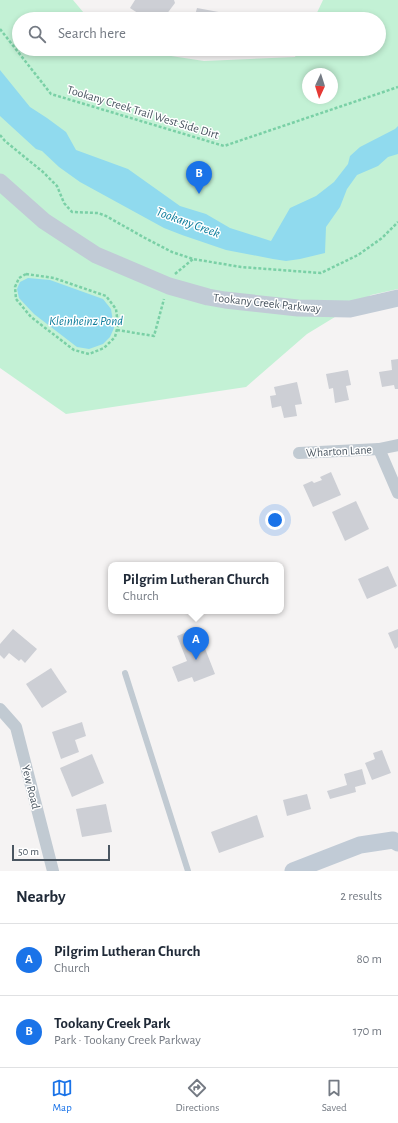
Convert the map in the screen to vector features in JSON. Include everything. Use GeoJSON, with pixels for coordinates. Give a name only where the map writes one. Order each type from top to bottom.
{"type":"FeatureCollection","features":[{"type":"Feature","properties":{"kind":"street","name":"Tookany Creek Parkway"},"geometry":{"type":"LineString","coordinates":[[0,182],[44,222],[96,255],[169,286],[208,297],[225,300],[298,308],[350,309],[398,298]]}},
{"type":"Feature","properties":{"kind":"street","name":"Wharton Lane"},"geometry":{"type":"LineString","coordinates":[[300,453],[379,449],[398,445]]}},
{"type":"Feature","properties":{"kind":"street","name":"Wharton Lane"},"geometry":{"type":"LineString","coordinates":[[379,449],[398,493]]}},
{"type":"Feature","properties":{"kind":"street","name":"Yew Road"},"geometry":{"type":"LineString","coordinates":[[0,709],[16,727],[53,871]]}},
{"type":"Feature","properties":{"kind":"street"},"geometry":{"type":"LineString","coordinates":[[293,871],[360,845],[396,839]]}},
{"type":"Feature","properties":{"kind":"lane"},"geometry":{"type":"LineString","coordinates":[[125,673],[188,871]]}},
{"type":"Feature","properties":{"kind":"path","name":"Tookany Creek Trail West Side Dirt"},"geometry":{"type":"LineString","coordinates":[[0,29],[12,44]]}},
{"type":"Feature","properties":{"kind":"path","name":"Tookany Creek Trail West Side Dirt"},"geometry":{"type":"LineString","coordinates":[[21,56],[51,94],[224,146],[398,87]]}},
{"type":"Feature","properties":{"kind":"path"},"geometry":{"type":"LineString","coordinates":[[0,134],[5,141],[57,186],[64,203],[72,212],[98,213],[106,216],[172,252],[193,259],[241,267],[321,273],[358,255],[382,238],[398,222]]}},
{"type":"Feature","properties":{"kind":"path"},"geometry":{"type":"LineString","coordinates":[[171,279],[178,271],[193,259]]}},
{"type":"Feature","properties":{"kind":"path"},"geometry":{"type":"LineString","coordinates":[[26,274],[54,278],[106,296],[116,309],[118,325],[116,330],[115,336],[104,348],[89,354],[74,350],[31,317],[16,299],[15,287],[19,278],[26,274]]}},
{"type":"Feature","properties":{"kind":"path"},"geometry":{"type":"LineString","coordinates":[[116,330],[154,336],[165,295]]}},
{"type":"Feature","properties":{"kind":"green space"},"geometry":{"type":"Polygon","coordinates":[[[0,0],[73,0],[83,12],[12,12],[12,56],[171,56],[204,61],[296,56],[386,56],[386,12],[317,12],[323,0],[398,0],[398,289],[371,295],[307,334],[246,387],[66,414],[0,368],[0,0]]]}},
{"type":"Feature","properties":{"kind":"water","name":"Tookany Creek"},"geometry":{"type":"Polygon","coordinates":[[[0,70],[30,107],[66,132],[76,150],[128,169],[180,206],[206,214],[230,228],[271,241],[290,208],[316,196],[334,182],[348,164],[350,156],[360,147],[398,126],[398,154],[388,157],[378,166],[357,175],[347,189],[340,207],[326,227],[325,253],[286,261],[226,250],[164,228],[80,182],[59,167],[42,151],[36,149],[0,116],[0,70]]]}},
{"type":"Feature","properties":{"kind":"water","name":"Kleinheinz Pond"},"geometry":{"type":"Polygon","coordinates":[[[28,278],[50,280],[103,299],[111,309],[114,328],[110,337],[103,344],[89,349],[77,347],[34,314],[19,298],[17,289],[20,282],[28,278]]]}},
{"type":"Feature","properties":{"kind":"building"},"geometry":{"type":"Polygon","coordinates":[[[135,0],[174,0],[175,3],[168,12],[136,12],[130,8],[135,0]]]}},
{"type":"Feature","properties":{"kind":"building"},"geometry":{"type":"Polygon","coordinates":[[[197,8],[219,12],[196,12],[197,8]]]}},
{"type":"Feature","properties":{"kind":"building"},"geometry":{"type":"Polygon","coordinates":[[[398,359],[398,389],[395,389],[394,385],[382,387],[379,372],[392,370],[391,360],[398,359]]]}},
{"type":"Feature","properties":{"kind":"building"},"geometry":{"type":"Polygon","coordinates":[[[348,370],[351,385],[346,386],[349,400],[335,403],[333,388],[329,389],[326,374],[348,370]]]}},
{"type":"Feature","properties":{"kind":"building"},"geometry":{"type":"Polygon","coordinates":[[[297,382],[302,404],[295,405],[297,416],[284,418],[281,406],[272,408],[270,396],[276,395],[274,387],[297,382]]]}},
{"type":"Feature","properties":{"kind":"building"},"geometry":{"type":"Polygon","coordinates":[[[331,472],[341,495],[313,507],[303,485],[312,481],[314,483],[322,480],[320,477],[331,472]]]}},
{"type":"Feature","properties":{"kind":"building"},"geometry":{"type":"Polygon","coordinates":[[[356,501],[369,529],[345,541],[332,512],[356,501]]]}},
{"type":"Feature","properties":{"kind":"building"},"geometry":{"type":"Polygon","coordinates":[[[388,566],[397,586],[367,599],[358,579],[388,566]]]}},
{"type":"Feature","properties":{"kind":"building"},"geometry":{"type":"Polygon","coordinates":[[[197,628],[215,674],[194,682],[192,677],[178,682],[172,667],[187,661],[177,636],[197,628]]]}},
{"type":"Feature","properties":{"kind":"building"},"geometry":{"type":"Polygon","coordinates":[[[13,629],[37,649],[25,663],[21,659],[19,661],[9,653],[4,659],[0,655],[0,644],[13,629]]]}},
{"type":"Feature","properties":{"kind":"building"},"geometry":{"type":"Polygon","coordinates":[[[398,629],[398,647],[395,649],[388,633],[398,629]]]}},
{"type":"Feature","properties":{"kind":"building"},"geometry":{"type":"Polygon","coordinates":[[[51,668],[67,692],[42,708],[26,684],[51,668]]]}},
{"type":"Feature","properties":{"kind":"building"},"geometry":{"type":"Polygon","coordinates":[[[82,722],[86,736],[75,740],[79,752],[61,759],[52,732],[82,722]]]}},
{"type":"Feature","properties":{"kind":"building"},"geometry":{"type":"Polygon","coordinates":[[[382,750],[391,773],[372,780],[365,763],[375,759],[373,753],[382,750]]]}},
{"type":"Feature","properties":{"kind":"building"},"geometry":{"type":"Polygon","coordinates":[[[92,754],[104,783],[72,797],[60,768],[92,754]]]}},
{"type":"Feature","properties":{"kind":"building"},"geometry":{"type":"Polygon","coordinates":[[[362,769],[366,784],[355,787],[356,792],[330,799],[327,791],[347,785],[344,774],[362,769]]]}},
{"type":"Feature","properties":{"kind":"building"},"geometry":{"type":"Polygon","coordinates":[[[307,794],[311,809],[287,816],[283,800],[307,794]]]}},
{"type":"Feature","properties":{"kind":"building"},"geometry":{"type":"Polygon","coordinates":[[[106,804],[112,832],[82,837],[76,809],[106,804]]]}},
{"type":"Feature","properties":{"kind":"building"},"geometry":{"type":"Polygon","coordinates":[[[257,815],[264,837],[219,853],[211,832],[257,815]]]}},
{"type":"Feature","properties":{"kind":"place","name":"Tookany Creek Park"},"geometry":{"type":"Point","coordinates":[199,194]}},
{"type":"Feature","properties":{"kind":"place","name":"Pilgrim Lutheran Church"},"geometry":{"type":"Point","coordinates":[196,660]}}]}
